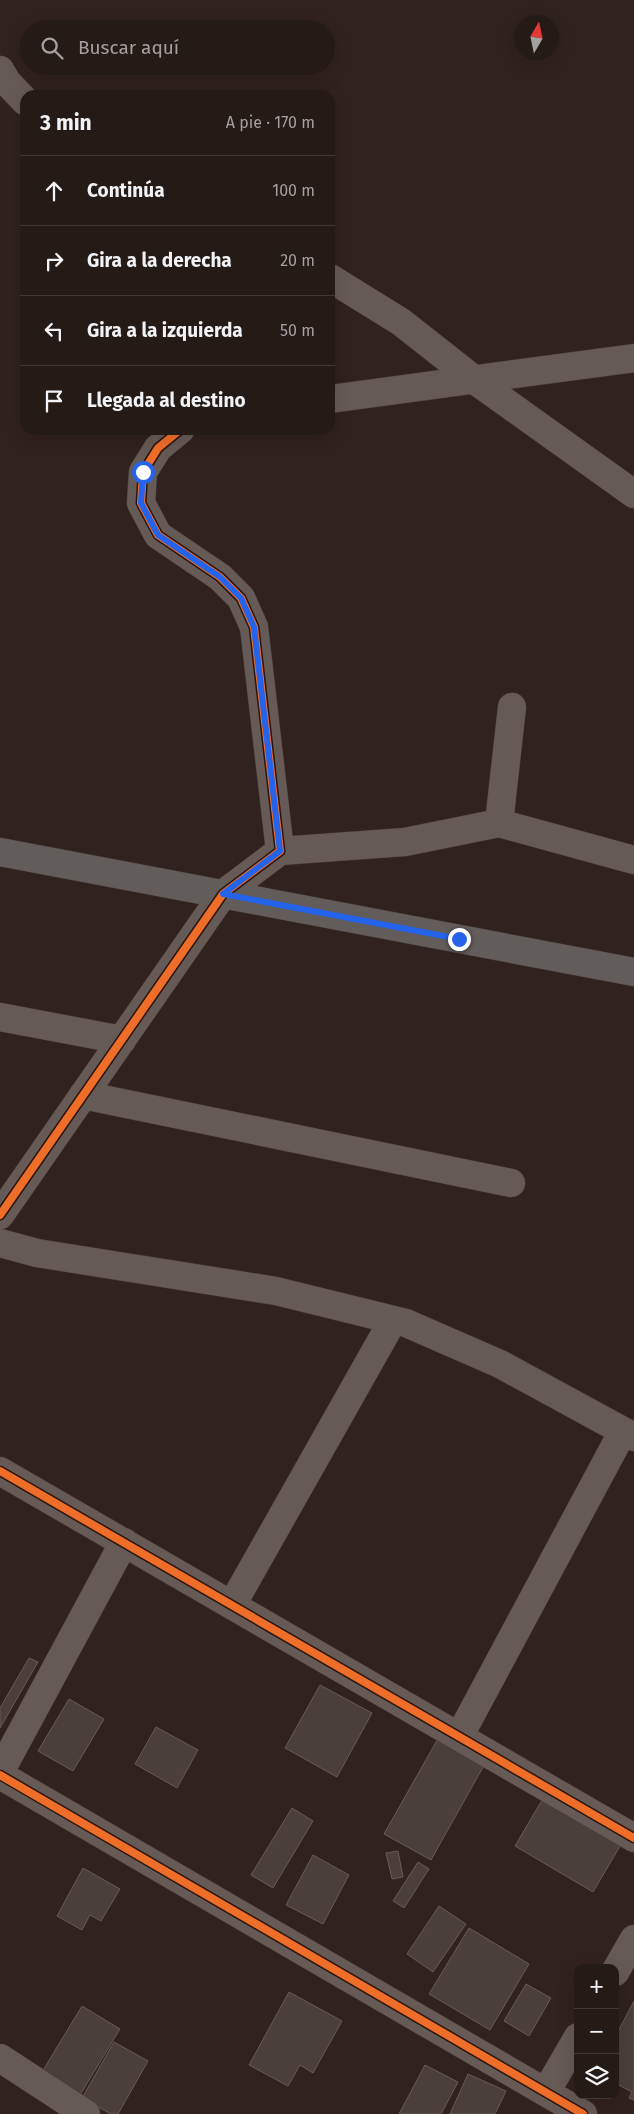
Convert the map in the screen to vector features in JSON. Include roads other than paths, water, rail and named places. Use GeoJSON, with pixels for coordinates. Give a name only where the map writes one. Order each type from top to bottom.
{"type":"FeatureCollection","features":[{"type":"Feature","properties":{"kind":"street"},"geometry":{"type":"LineString","coordinates":[[0,70],[7,82],[20,96]]}},
{"type":"Feature","properties":{"kind":"street"},"geometry":{"type":"LineString","coordinates":[[335,281],[401,322],[476,381],[634,494]]}},
{"type":"Feature","properties":{"kind":"street"},"geometry":{"type":"LineString","coordinates":[[335,398],[476,381],[634,358]]}},
{"type":"Feature","properties":{"kind":"street"},"geometry":{"type":"LineString","coordinates":[[174,435],[158,448],[143,472],[141,503],[158,535],[220,577],[241,598],[254,627],[280,851]]}},
{"type":"Feature","properties":{"kind":"street"},"geometry":{"type":"LineString","coordinates":[[499,823],[512,707]]}},
{"type":"Feature","properties":{"kind":"street"},"geometry":{"type":"LineString","coordinates":[[0,1215],[223,894],[280,851],[405,842],[499,823],[634,860]]}},
{"type":"Feature","properties":{"kind":"street"},"geometry":{"type":"LineString","coordinates":[[0,852],[634,972]]}},
{"type":"Feature","properties":{"kind":"street"},"geometry":{"type":"LineString","coordinates":[[0,1016],[122,1040]]}},
{"type":"Feature","properties":{"kind":"street"},"geometry":{"type":"LineString","coordinates":[[83,1095],[510,1184]]}},
{"type":"Feature","properties":{"kind":"street"},"geometry":{"type":"LineString","coordinates":[[0,1243],[37,1253],[276,1291],[406,1323],[500,1364],[629,1434],[459,1737]]}},
{"type":"Feature","properties":{"kind":"street"},"geometry":{"type":"LineString","coordinates":[[232,1605],[393,1320]]}},
{"type":"Feature","properties":{"kind":"street"},"geometry":{"type":"LineString","coordinates":[[0,1471],[634,1838]]}},
{"type":"Feature","properties":{"kind":"street"},"geometry":{"type":"LineString","coordinates":[[124,1542],[0,1774],[583,2114]]}},
{"type":"Feature","properties":{"kind":"street"},"geometry":{"type":"LineString","coordinates":[[619,1965],[634,1939]]}},
{"type":"Feature","properties":{"kind":"street"},"geometry":{"type":"LineString","coordinates":[[546,2092],[574,2044]]}},
{"type":"Feature","properties":{"kind":"street"},"geometry":{"type":"LineString","coordinates":[[0,2058],[86,2114]]}}]}
